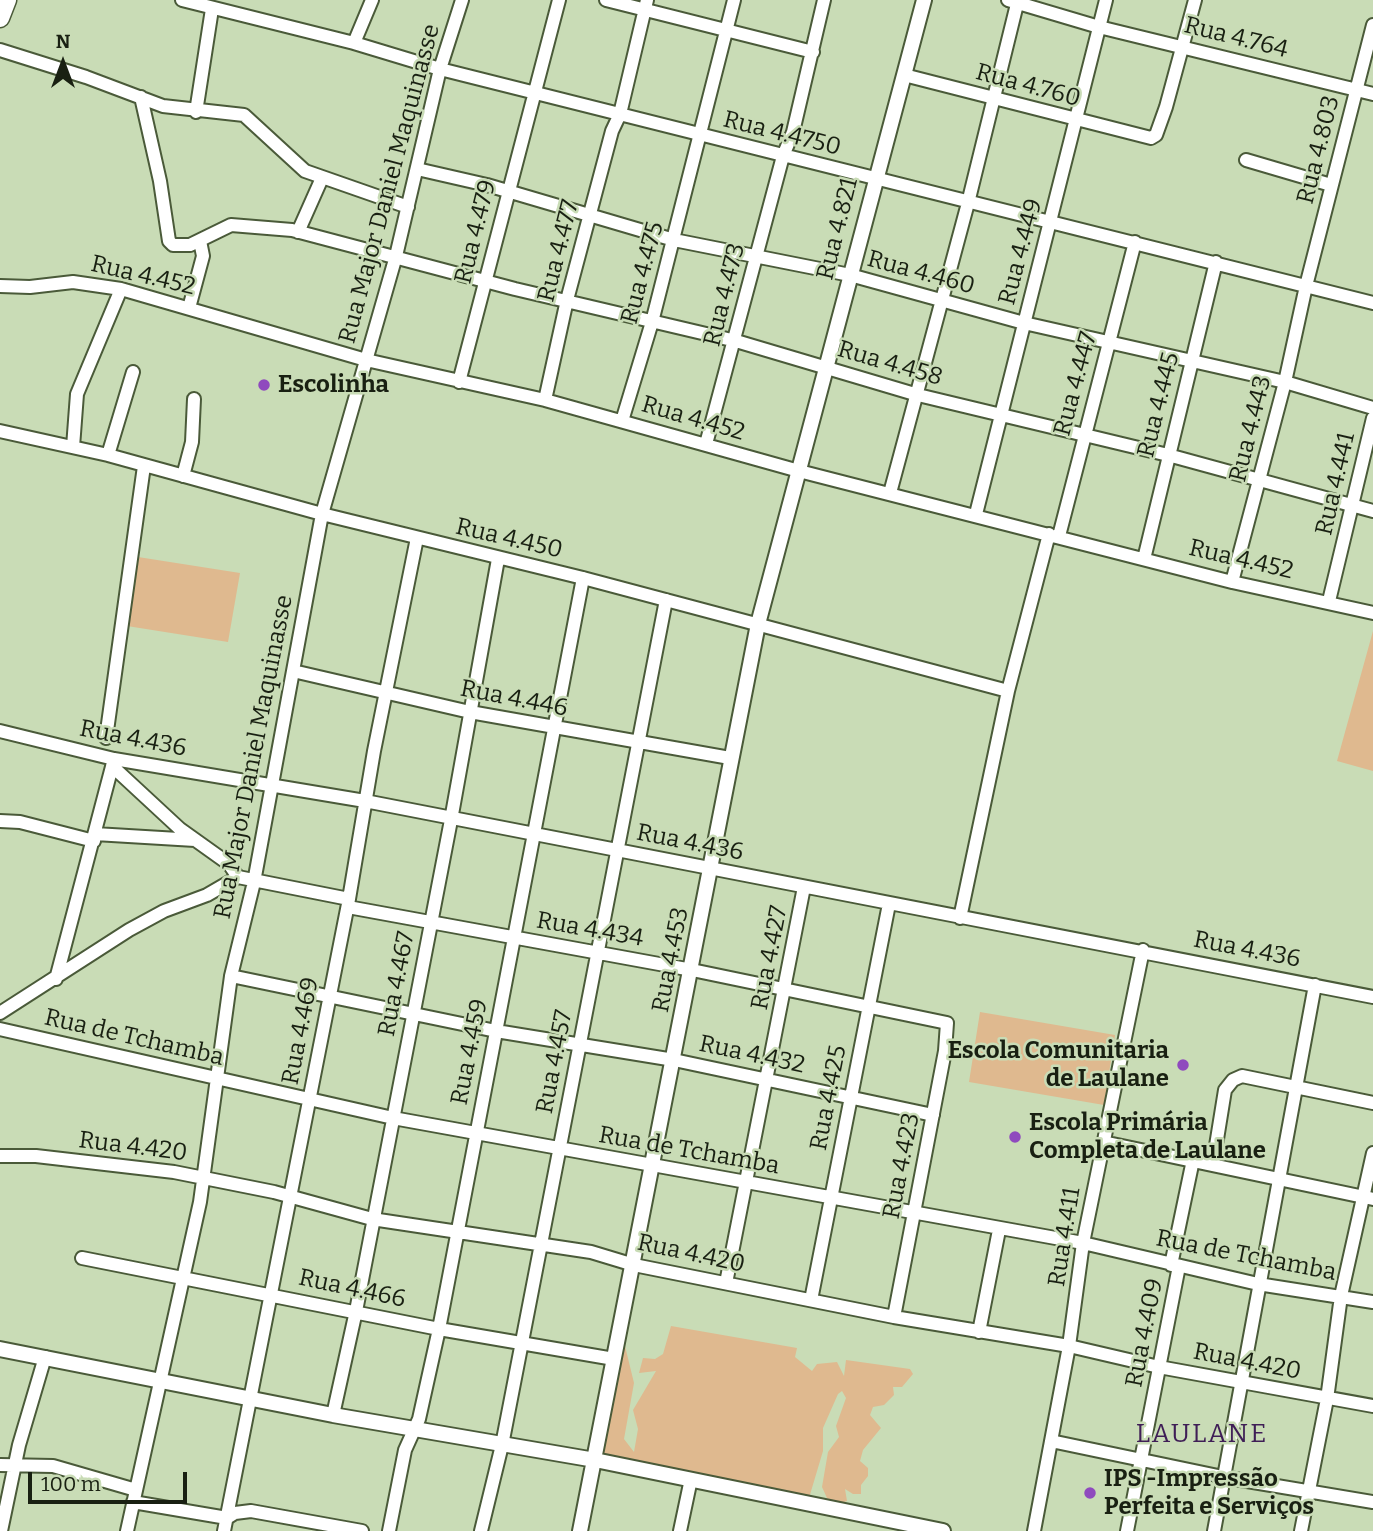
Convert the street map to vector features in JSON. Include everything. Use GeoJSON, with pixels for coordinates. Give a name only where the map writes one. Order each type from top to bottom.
{"type":"FeatureCollection","features":[{"type":"Feature","properties":{"kind":"street","name":"Rua 4.4750"},"geometry":{"type":"LineString","coordinates":[[183,0],[354,43],[440,69],[1373,303]]}},
{"type":"Feature","properties":{"kind":"street"},"geometry":{"type":"LineString","coordinates":[[354,43],[372,0]]}},
{"type":"Feature","properties":{"kind":"street","name":"Rua Major Daniel Maquinasse"},"geometry":{"type":"LineString","coordinates":[[127,1531],[162,1381],[204,1178],[215,1078],[231,976],[254,882],[323,514],[396,256],[440,69],[462,0]]}},
{"type":"Feature","properties":{"kind":"street","name":"Rua 4.479"},"geometry":{"type":"LineString","coordinates":[[459,382],[559,0]]}},
{"type":"Feature","properties":{"kind":"street"},"geometry":{"type":"LineString","coordinates":[[606,0],[646,6],[813,52]]}},
{"type":"Feature","properties":{"kind":"street","name":"Rua 4.475"},"geometry":{"type":"LineString","coordinates":[[622,421],[674,240],[734,0]]}},
{"type":"Feature","properties":{"kind":"street","name":"Rua 4.473"},"geometry":{"type":"LineString","coordinates":[[706,444],[736,341],[783,156],[793,132],[824,0]]}},
{"type":"Feature","properties":{"kind":"street","name":"Rua 4.821"},"geometry":{"type":"LineString","coordinates":[[799,471],[874,178],[924,0]]}},
{"type":"Feature","properties":{"kind":"street","name":"Rua 4.449"},"geometry":{"type":"LineString","coordinates":[[975,514],[1106,0]]}},
{"type":"Feature","properties":{"kind":"street"},"geometry":{"type":"LineString","coordinates":[[1183,46],[1195,0]]}},
{"type":"Feature","properties":{"kind":"street"},"geometry":{"type":"LineString","coordinates":[[890,493],[968,203],[1014,1]]}},
{"type":"Feature","properties":{"kind":"street","name":"Rua 4.764"},"geometry":{"type":"LineString","coordinates":[[1014,1],[1099,27],[1373,94]]}},
{"type":"Feature","properties":{"kind":"street","name":"Rua 4.477"},"geometry":{"type":"LineString","coordinates":[[545,400],[567,300],[612,131],[620,114],[646,6]]}},
{"type":"Feature","properties":{"kind":"street"},"geometry":{"type":"LineString","coordinates":[[196,112],[212,9]]}},
{"type":"Feature","properties":{"kind":"street","name":"Rua 4.803"},"geometry":{"type":"LineString","coordinates":[[1306,286],[1373,25]]}},
{"type":"Feature","properties":{"kind":"street","name":"Rua 4.760"},"geometry":{"type":"LineString","coordinates":[[904,75],[1151,138],[1156,135],[1183,46]]}},
{"type":"Feature","properties":{"kind":"street"},"geometry":{"type":"LineString","coordinates":[[0,50],[163,106],[196,112],[243,115],[305,171],[408,207]]}},
{"type":"Feature","properties":{"kind":"street"},"geometry":{"type":"LineString","coordinates":[[141,97],[160,181],[170,244],[179,247],[200,241],[203,256],[189,308]]}},
{"type":"Feature","properties":{"kind":"street"},"geometry":{"type":"LineString","coordinates":[[1246,160],[1331,185]]}},
{"type":"Feature","properties":{"kind":"street","name":"Rua 4.460"},"geometry":{"type":"LineString","coordinates":[[417,169],[508,191],[674,240],[850,275],[1024,323],[1191,363],[1285,382],[1373,408]]}},
{"type":"Feature","properties":{"kind":"street"},"geometry":{"type":"LineString","coordinates":[[298,232],[323,178]]}},
{"type":"Feature","properties":{"kind":"street","name":"Rua 4.458"},"geometry":{"type":"LineString","coordinates":[[200,241],[213,233],[240,224],[298,232],[736,341],[918,395],[1083,437],[1168,455],[1373,511]]}},
{"type":"Feature","properties":{"kind":"street","name":"Rua 4.447"},"geometry":{"type":"LineString","coordinates":[[960,918],[1008,691],[1083,437],[1135,242]]}},
{"type":"Feature","properties":{"kind":"street","name":"Rua 4.445"},"geometry":{"type":"LineString","coordinates":[[1144,558],[1216,262]]}},
{"type":"Feature","properties":{"kind":"street","name":"Rua 4.452"},"geometry":{"type":"LineString","coordinates":[[0,286],[30,287],[73,282],[121,289],[366,360],[545,400],[799,471],[1232,582],[1329,601],[1373,613]]}},
{"type":"Feature","properties":{"kind":"street","name":"Rua 4.443"},"geometry":{"type":"LineString","coordinates":[[1232,582],[1285,382],[1306,286]]}},
{"type":"Feature","properties":{"kind":"street"},"geometry":{"type":"LineString","coordinates":[[73,447],[77,394],[121,289]]}},
{"type":"Feature","properties":{"kind":"street"},"geometry":{"type":"LineString","coordinates":[[108,454],[133,372]]}},
{"type":"Feature","properties":{"kind":"street"},"geometry":{"type":"LineString","coordinates":[[183,476],[192,442],[194,399]]}},
{"type":"Feature","properties":{"kind":"street","name":"Rua 4.441"},"geometry":{"type":"LineString","coordinates":[[1329,601],[1373,418]]}},
{"type":"Feature","properties":{"kind":"street","name":"Rua 4.450"},"geometry":{"type":"LineString","coordinates":[[0,430],[108,454],[323,514],[583,578],[1008,691]]}},
{"type":"Feature","properties":{"kind":"street"},"geometry":{"type":"LineString","coordinates":[[106,738],[144,466]]}},
{"type":"Feature","properties":{"kind":"street","name":"Rua 4.453"},"geometry":{"type":"LineString","coordinates":[[580,1531],[712,868],[730,758],[758,624],[799,471]]}},
{"type":"Feature","properties":{"kind":"street","name":"Rua 4.469"},"geometry":{"type":"LineString","coordinates":[[225,1524],[349,903],[365,801],[417,538]]}},
{"type":"Feature","properties":{"kind":"street","name":"Rua 4.467"},"geometry":{"type":"LineString","coordinates":[[333,1415],[356,1311],[451,820],[498,559]]}},
{"type":"Feature","properties":{"kind":"street","name":"Rua 4.459"},"geometry":{"type":"LineString","coordinates":[[389,1531],[405,1450],[414,1429],[439,1329],[552,728],[583,578]]}},
{"type":"Feature","properties":{"kind":"street","name":"Rua 4.457"},"geometry":{"type":"LineString","coordinates":[[481,1531],[502,1445],[666,600]]}},
{"type":"Feature","properties":{"kind":"street","name":"Rua 4.446"},"geometry":{"type":"LineString","coordinates":[[293,671],[385,695],[470,712],[730,758]]}},
{"type":"Feature","properties":{"kind":"street","name":"Rua 4.436"},"geometry":{"type":"LineString","coordinates":[[0,732],[113,762],[365,801],[451,820],[712,868],[960,918],[1143,950],[1373,997]]}},
{"type":"Feature","properties":{"kind":"street"},"geometry":{"type":"LineString","coordinates":[[56,979],[113,762]]}},
{"type":"Feature","properties":{"kind":"street"},"geometry":{"type":"LineString","coordinates":[[0,1013],[164,911],[207,895],[238,877],[229,864],[195,840],[113,762]]}},
{"type":"Feature","properties":{"kind":"street"},"geometry":{"type":"LineString","coordinates":[[0,821],[20,822],[95,837],[195,840]]}},
{"type":"Feature","properties":{"kind":"street","name":"Rua 4.434"},"geometry":{"type":"LineString","coordinates":[[238,877],[429,924],[692,970],[947,1023]]}},
{"type":"Feature","properties":{"kind":"street","name":"Rua 4.427"},"geometry":{"type":"LineString","coordinates":[[726,1283],[804,887]]}},
{"type":"Feature","properties":{"kind":"street","name":"Rua 4.425"},"geometry":{"type":"LineString","coordinates":[[811,1300],[889,904]]}},
{"type":"Feature","properties":{"kind":"street","name":"Rua 4.411"},"geometry":{"type":"LineString","coordinates":[[1034,1531],[1069,1346],[1083,1243],[1143,950]]}},
{"type":"Feature","properties":{"kind":"street","name":"Rua 4.432"},"geometry":{"type":"LineString","coordinates":[[231,976],[496,1031],[674,1060],[933,1115]]}},
{"type":"Feature","properties":{"kind":"street"},"geometry":{"type":"LineString","coordinates":[[1214,1531],[1315,985]]}},
{"type":"Feature","properties":{"kind":"street","name":"Rua 4.423"},"geometry":{"type":"LineString","coordinates":[[894,1317],[945,1051],[947,1023]]}},
{"type":"Feature","properties":{"kind":"street","name":"Rua de Tchamba"},"geometry":{"type":"LineString","coordinates":[[0,1028],[393,1118],[999,1230],[1083,1243],[1258,1284],[1373,1302]]}},
{"type":"Feature","properties":{"kind":"street"},"geometry":{"type":"LineString","coordinates":[[1213,1164],[1225,1090],[1233,1080],[1242,1076],[1373,1103]]}},
{"type":"Feature","properties":{"kind":"street"},"geometry":{"type":"LineString","coordinates":[[1103,1142],[1279,1177],[1368,1198]]}},
{"type":"Feature","properties":{"kind":"street"},"geometry":{"type":"LineString","coordinates":[[1301,1531],[1328,1399],[1340,1296],[1368,1198],[1373,1153]]}},
{"type":"Feature","properties":{"kind":"street","name":"Rua 4.420"},"geometry":{"type":"LineString","coordinates":[[0,1156],[36,1156],[135,1166],[204,1178],[372,1219],[591,1252],[634,1265],[894,1317],[1069,1346],[1159,1367],[1373,1406]]}},
{"type":"Feature","properties":{"kind":"street","name":"Rua 4.409"},"geometry":{"type":"LineString","coordinates":[[1127,1531],[1159,1367],[1193,1160]]}},
{"type":"Feature","properties":{"kind":"street"},"geometry":{"type":"LineString","coordinates":[[979,1332],[999,1230]]}},
{"type":"Feature","properties":{"kind":"street","name":"Rua 4.466"},"geometry":{"type":"LineString","coordinates":[[82,1258],[439,1329],[614,1359]]}},
{"type":"Feature","properties":{"kind":"street"},"geometry":{"type":"LineString","coordinates":[[0,1349],[333,1415],[596,1460],[940,1531]]}},
{"type":"Feature","properties":{"kind":"street"},"geometry":{"type":"LineString","coordinates":[[1,1531],[15,1465],[44,1357]]}},
{"type":"Feature","properties":{"kind":"street"},"geometry":{"type":"LineString","coordinates":[[1051,1441],[1223,1476],[1373,1502]]}},
{"type":"Feature","properties":{"kind":"street"},"geometry":{"type":"LineString","coordinates":[[0,1465],[53,1466],[134,1496],[225,1524],[235,1513],[251,1511],[316,1527],[362,1531]]}},
{"type":"Feature","properties":{"kind":"street"},"geometry":{"type":"LineString","coordinates":[[680,1531],[691,1479]]}},
{"type":"Feature","properties":{"kind":"shaded area"},"geometry":{"type":"Polygon","coordinates":[[[138,557],[240,573],[228,642],[127,626],[138,557]]]}},
{"type":"Feature","properties":{"kind":"shaded area"},"geometry":{"type":"Polygon","coordinates":[[[1373,631],[1373,771],[1337,761],[1373,631]]]}},
{"type":"Feature","properties":{"kind":"shaded area"},"geometry":{"type":"Polygon","coordinates":[[[980,1012],[1115,1035],[1104,1105],[969,1082],[980,1012]]]}},
{"type":"Feature","properties":{"kind":"shaded area"},"geometry":{"type":"Polygon","coordinates":[[[671,1326],[797,1348],[795,1357],[812,1371],[817,1364],[837,1362],[844,1376],[846,1360],[910,1369],[913,1374],[902,1387],[893,1387],[894,1395],[884,1405],[873,1407],[870,1415],[881,1428],[863,1450],[860,1461],[868,1468],[868,1476],[861,1485],[861,1494],[853,1494],[845,1489],[847,1501],[838,1504],[827,1498],[822,1487],[828,1452],[839,1437],[836,1426],[846,1398],[842,1391],[838,1394],[823,1428],[823,1451],[809,1498],[596,1457],[621,1347],[625,1346],[634,1383],[624,1439],[634,1452],[638,1429],[633,1410],[656,1371],[639,1373],[643,1358],[655,1359],[663,1354],[671,1326]]]}},
{"type":"Feature","properties":{"kind":"place","name":"Escolinha"},"geometry":{"type":"Point","coordinates":[264,385]}},
{"type":"Feature","properties":{"kind":"place","name":"Escola Comunitaria de Laulane"},"geometry":{"type":"Point","coordinates":[1183,1065]}},
{"type":"Feature","properties":{"kind":"place","name":"Escola Primária Completa de Laulane"},"geometry":{"type":"Point","coordinates":[1015,1137]}},
{"type":"Feature","properties":{"kind":"place","name":"IPS -Impressão Perfeita e Serviços"},"geometry":{"type":"Point","coordinates":[1090,1493]}},
{"type":"Feature","properties":{"kind":"district","name":"LAULANE"},"geometry":{"type":"Point","coordinates":[1202,1435]}}]}
